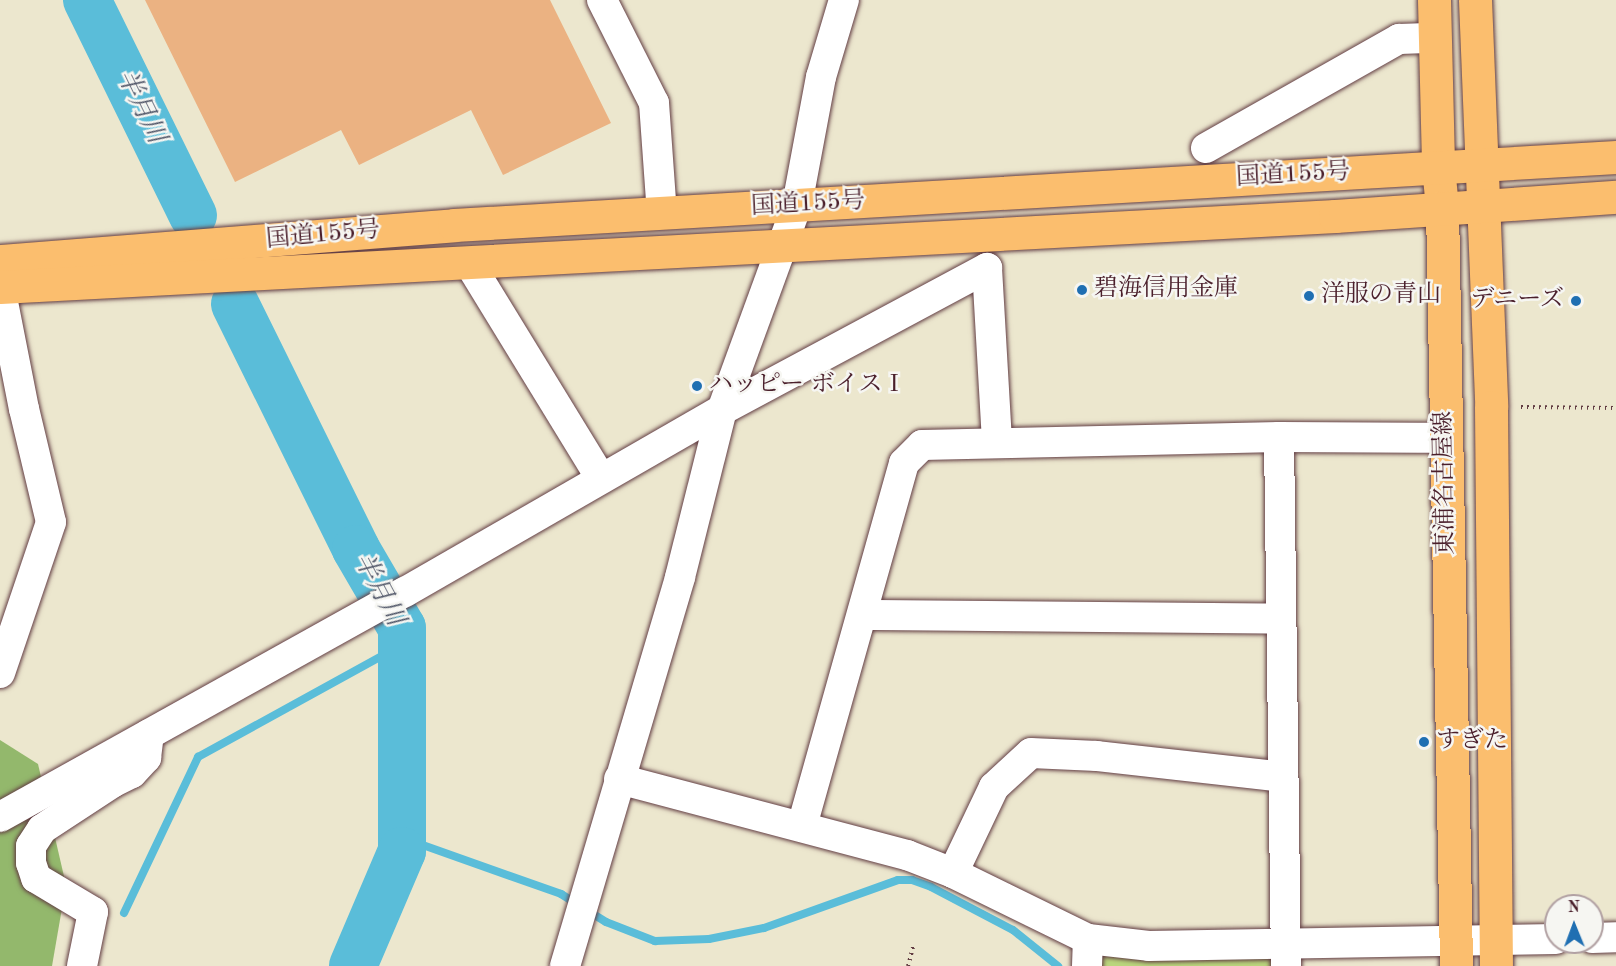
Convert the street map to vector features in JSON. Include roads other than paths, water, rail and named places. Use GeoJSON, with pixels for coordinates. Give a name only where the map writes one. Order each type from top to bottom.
{"type":"FeatureCollection","features":[{"type":"Feature","properties":{"kind":"main road","name":"東浦名古屋線"},"geometry":{"type":"LineString","coordinates":[[1434,0],[1438,167],[1442,207],[1456,954]]}},
{"type":"Feature","properties":{"kind":"main road","name":"東浦名古屋線"},"geometry":{"type":"LineString","coordinates":[[1475,0],[1491,407],[1496,953]]}},
{"type":"Feature","properties":{"kind":"main road","name":"国道155号"},"geometry":{"type":"LineString","coordinates":[[0,261],[454,225],[1616,157]]}},
{"type":"Feature","properties":{"kind":"main road","name":"国道155号"},"geometry":{"type":"LineString","coordinates":[[0,287],[1335,216],[1616,197]]}},
{"type":"Feature","properties":{"kind":"street"},"geometry":{"type":"LineString","coordinates":[[602,0],[654,103],[662,214]]}},
{"type":"Feature","properties":{"kind":"street"},"geometry":{"type":"LineString","coordinates":[[565,966],[680,577],[722,410],[797,206],[821,77],[844,0]]}},
{"type":"Feature","properties":{"kind":"street"},"geometry":{"type":"LineString","coordinates":[[1206,148],[1399,39],[1435,38]]}},
{"type":"Feature","properties":{"kind":"street"},"geometry":{"type":"LineString","coordinates":[[469,263],[601,478]]}},
{"type":"Feature","properties":{"kind":"street"},"geometry":{"type":"LineString","coordinates":[[0,817],[405,592],[722,410],[987,268],[998,443]]}},
{"type":"Feature","properties":{"kind":"street"},"geometry":{"type":"LineString","coordinates":[[0,287],[19,386],[51,522],[0,673]]}},
{"type":"Feature","properties":{"kind":"street"},"geometry":{"type":"LineString","coordinates":[[802,826],[863,615],[904,462],[922,445],[1279,436],[1446,438]]}},
{"type":"Feature","properties":{"kind":"street"},"geometry":{"type":"LineString","coordinates":[[1279,436],[1286,954]]}},
{"type":"Feature","properties":{"kind":"street"},"geometry":{"type":"LineString","coordinates":[[863,615],[1280,619]]}},
{"type":"Feature","properties":{"kind":"street"},"geometry":{"type":"LineString","coordinates":[[82,966],[93,912],[36,878],[31,863],[31,846],[42,829],[112,783],[132,773],[146,758],[149,734]]}},
{"type":"Feature","properties":{"kind":"street"},"geometry":{"type":"LineString","coordinates":[[953,873],[994,788],[1030,753],[1097,756],[1283,777]]}},
{"type":"Feature","properties":{"kind":"street"},"geometry":{"type":"LineString","coordinates":[[620,779],[907,855],[953,873],[1088,952],[1149,946],[1286,954],[1456,954],[1496,953],[1544,942]]}},
{"type":"Feature","properties":{"kind":"waterway","name":"半月川"},"geometry":{"type":"LineString","coordinates":[[87,0],[193,215]]}},
{"type":"Feature","properties":{"kind":"waterway","name":"半月川"},"geometry":{"type":"LineString","coordinates":[[235,304],[356,549],[402,628],[402,851],[353,966]]}},
{"type":"Feature","properties":{"kind":"waterway"},"geometry":{"type":"LineString","coordinates":[[124,913],[198,757],[402,645]]}},
{"type":"Feature","properties":{"kind":"waterway"},"geometry":{"type":"LineString","coordinates":[[403,838],[561,894],[606,922],[655,941],[709,939],[764,928],[898,880],[912,880],[931,887],[1013,930],[1058,966]]}},
{"type":"Feature","properties":{"kind":"place","name":"碧海信用金庫"},"geometry":{"type":"Point","coordinates":[1082,290]}},
{"type":"Feature","properties":{"kind":"place","name":"洋服の青山"},"geometry":{"type":"Point","coordinates":[1309,296]}},
{"type":"Feature","properties":{"kind":"place","name":"デニーズ"},"geometry":{"type":"Point","coordinates":[1576,301]}},
{"type":"Feature","properties":{"kind":"place","name":"ハッピー ボイス I"},"geometry":{"type":"Point","coordinates":[697,386]}},
{"type":"Feature","properties":{"kind":"place","name":"すぎた"},"geometry":{"type":"Point","coordinates":[1424,742]}}]}
